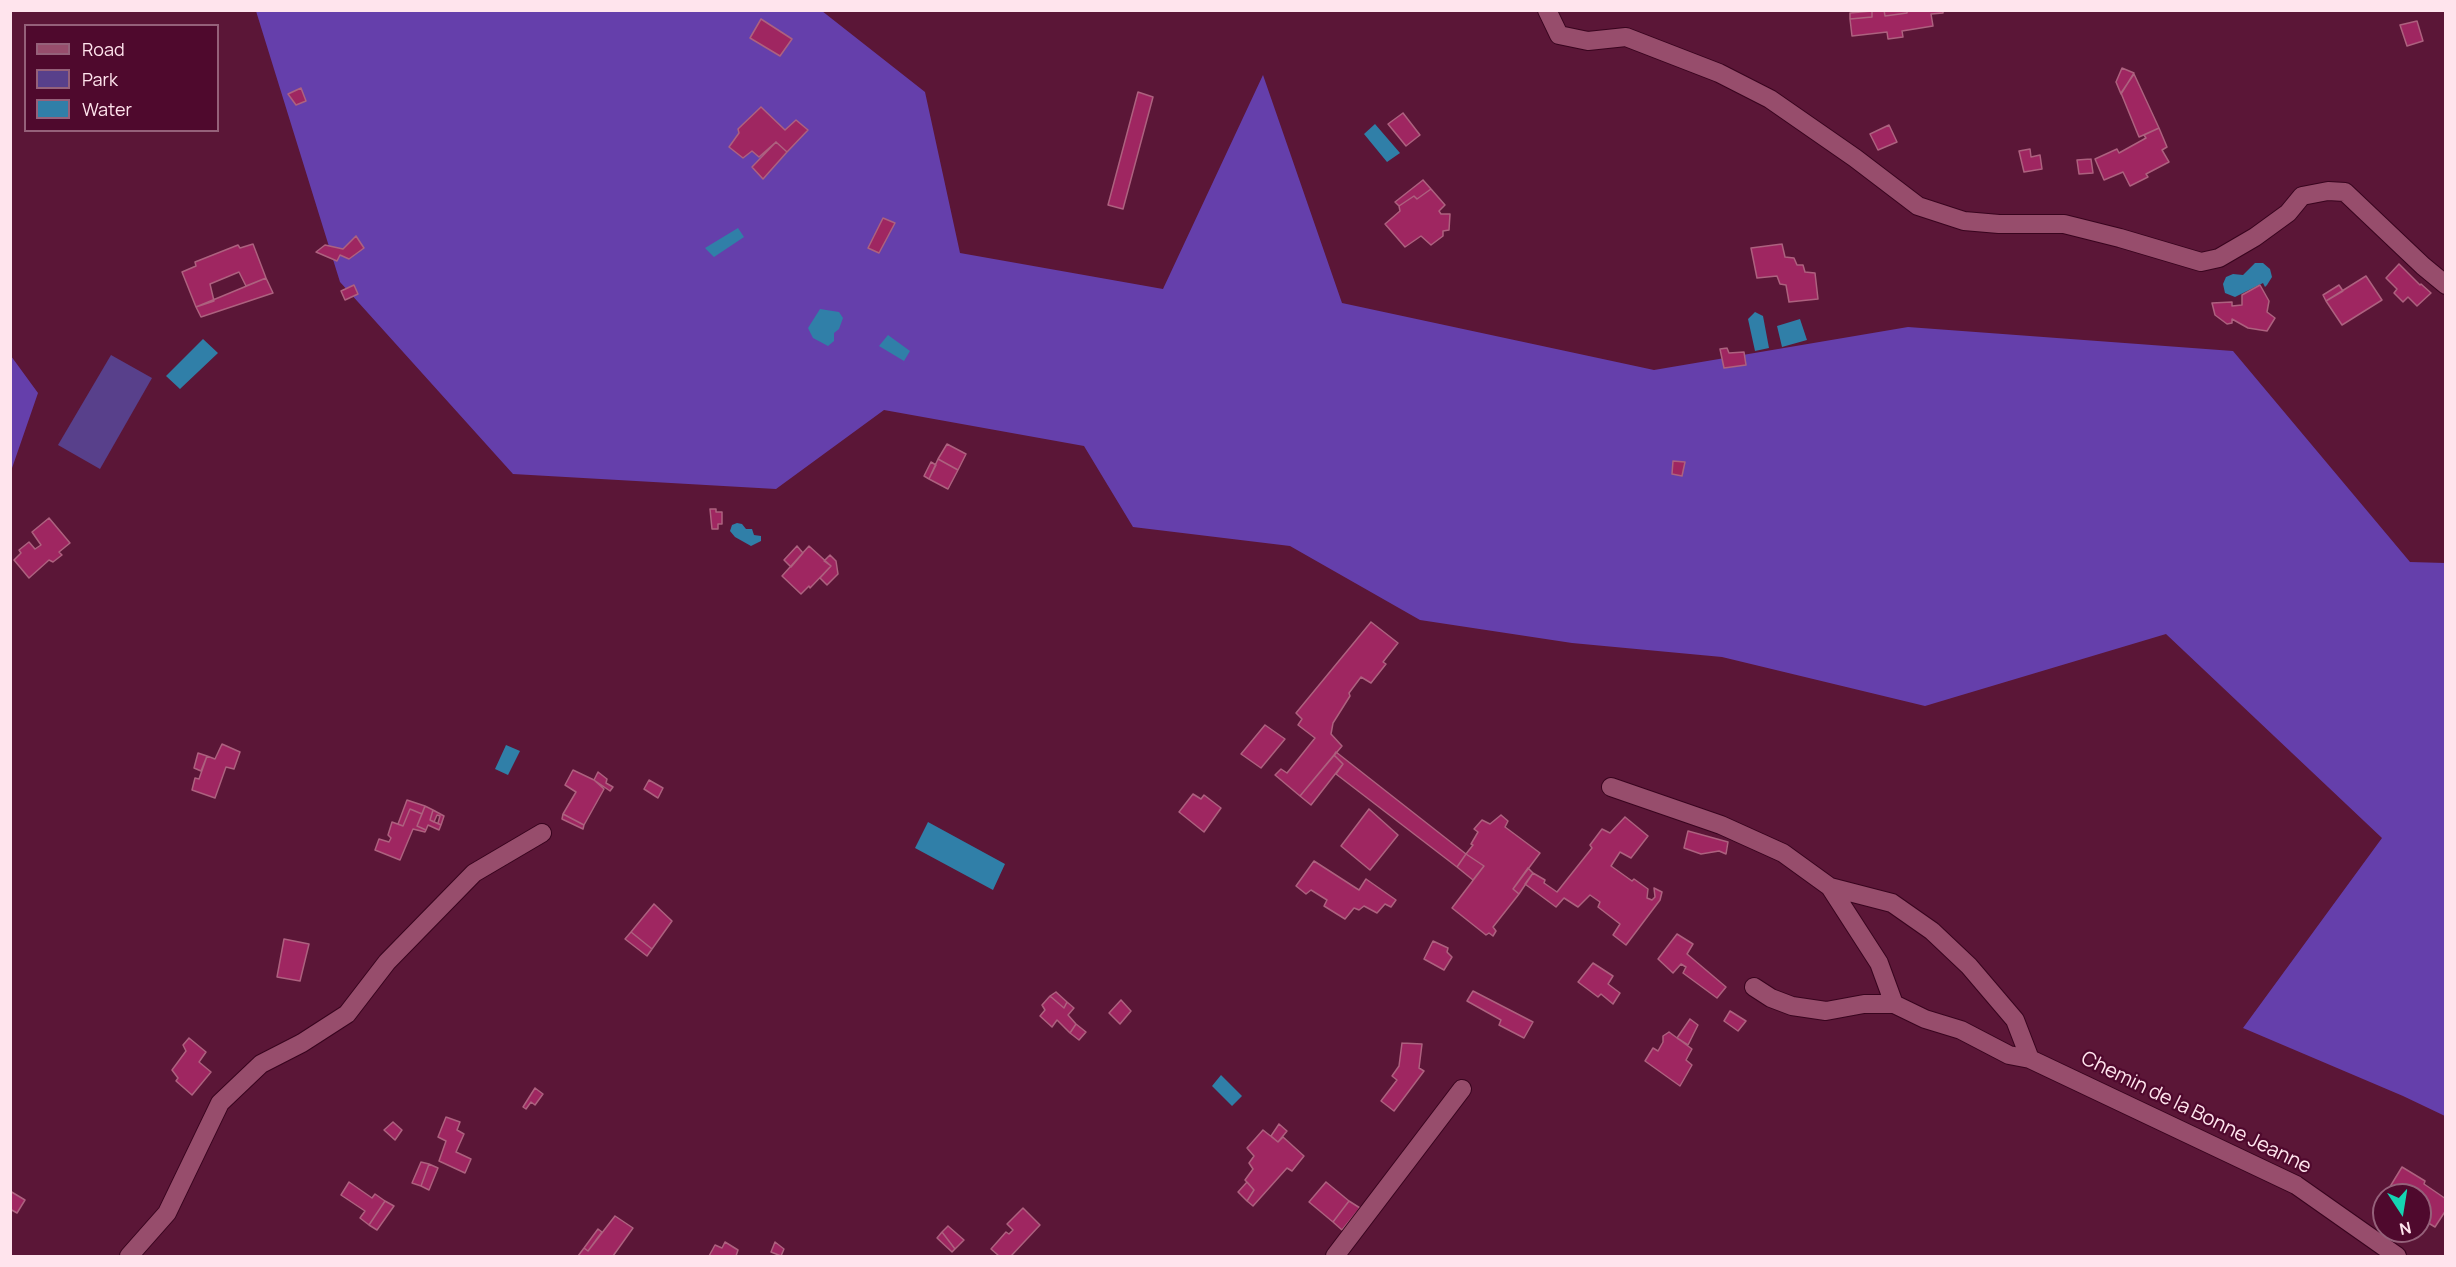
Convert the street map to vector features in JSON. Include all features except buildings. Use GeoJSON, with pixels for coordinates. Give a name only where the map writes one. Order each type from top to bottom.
{"type":"FeatureCollection","features":[{"type":"Feature","properties":{"kind":"street"},"geometry":{"type":"LineString","coordinates":[[1547,10],[1559,36],[1588,41],[1626,37],[1719,73],[1787,111],[1872,170],[1918,206],[1964,221],[2000,224],[2064,224],[2201,262],[2219,258],[2255,237],[2288,213],[2302,196],[2328,191],[2345,192],[2445,285]]}},
{"type":"Feature","properties":{"kind":"street"},"geometry":{"type":"LineString","coordinates":[[1611,787],[1742,834],[1783,853],[1830,887],[1879,963],[1894,1004]]}},
{"type":"Feature","properties":{"kind":"street"},"geometry":{"type":"LineString","coordinates":[[129,1257],[167,1213],[220,1103],[261,1064],[302,1043],[347,1014],[387,962],[474,873],[542,833]]}},
{"type":"Feature","properties":{"kind":"street"},"geometry":{"type":"LineString","coordinates":[[1830,887],[1892,903],[1932,931],[1968,966],[2014,1020],[2030,1059]]}},
{"type":"Feature","properties":{"kind":"street","name":"Chemin de la Bonne Jeanne"},"geometry":{"type":"LineString","coordinates":[[1754,987],[1771,998],[1792,1006],[1826,1011],[1864,1004],[1894,1004],[1925,1018],[1961,1030],[2009,1055],[2030,1059],[2296,1185],[2397,1257]]}},
{"type":"Feature","properties":{"kind":"street"},"geometry":{"type":"LineString","coordinates":[[1335,1257],[1462,1089]]}},
{"type":"Feature","properties":{"kind":"green space"},"geometry":{"type":"Polygon","coordinates":[[[111,355],[152,378],[100,469],[58,445],[111,355]]]}},
{"type":"Feature","properties":{"kind":"shaded area"},"geometry":{"type":"Polygon","coordinates":[[[256,11],[822,11],[925,92],[960,253],[1163,289],[1263,75],[1342,303],[1654,370],[1908,327],[2233,351],[2410,562],[2445,563],[2445,1116],[2243,1028],[2382,838],[2166,634],[1925,706],[1722,657],[1572,643],[1420,620],[1290,546],[1133,527],[1084,446],[884,410],[776,489],[513,474],[340,282],[256,11]]]}},
{"type":"Feature","properties":{"kind":"shaded area"},"geometry":{"type":"Polygon","coordinates":[[[10,357],[38,393],[11,471],[10,357]]]}},
{"type":"Feature","properties":{"kind":"water"},"geometry":{"type":"Polygon","coordinates":[[[1375,124],[1400,153],[1387,162],[1364,134],[1375,124]]]}},
{"type":"Feature","properties":{"kind":"water"},"geometry":{"type":"Polygon","coordinates":[[[738,228],[744,237],[714,257],[705,248],[738,228]]]}},
{"type":"Feature","properties":{"kind":"water"},"geometry":{"type":"Polygon","coordinates":[[[2255,263],[2263,263],[2270,269],[2272,277],[2265,287],[2263,283],[2235,297],[2225,293],[2223,284],[2226,277],[2233,274],[2243,275],[2255,263]]]}},
{"type":"Feature","properties":{"kind":"water"},"geometry":{"type":"Polygon","coordinates":[[[820,309],[839,312],[843,318],[839,329],[834,333],[834,341],[828,346],[813,338],[808,328],[820,309]]]}},
{"type":"Feature","properties":{"kind":"water"},"geometry":{"type":"Polygon","coordinates":[[[1755,312],[1763,316],[1769,348],[1755,351],[1748,319],[1755,312]]]}},
{"type":"Feature","properties":{"kind":"water"},"geometry":{"type":"Polygon","coordinates":[[[1800,319],[1807,340],[1782,347],[1777,326],[1800,319]]]}},
{"type":"Feature","properties":{"kind":"water"},"geometry":{"type":"Polygon","coordinates":[[[888,335],[910,351],[904,361],[879,346],[888,335]]]}},
{"type":"Feature","properties":{"kind":"water"},"geometry":{"type":"Polygon","coordinates":[[[203,339],[218,353],[180,389],[166,376],[203,339]]]}},
{"type":"Feature","properties":{"kind":"water"},"geometry":{"type":"Polygon","coordinates":[[[742,524],[746,529],[752,529],[754,535],[761,536],[761,541],[751,546],[735,537],[730,531],[732,525],[742,524]]]}},
{"type":"Feature","properties":{"kind":"water"},"geometry":{"type":"Polygon","coordinates":[[[506,745],[520,751],[508,775],[495,769],[506,745]]]}},
{"type":"Feature","properties":{"kind":"water"},"geometry":{"type":"Polygon","coordinates":[[[928,822],[1005,864],[993,890],[915,848],[928,822]]]}},
{"type":"Feature","properties":{"kind":"water"},"geometry":{"type":"Polygon","coordinates":[[[1221,1075],[1242,1096],[1232,1106],[1212,1086],[1221,1075]]]}}]}
